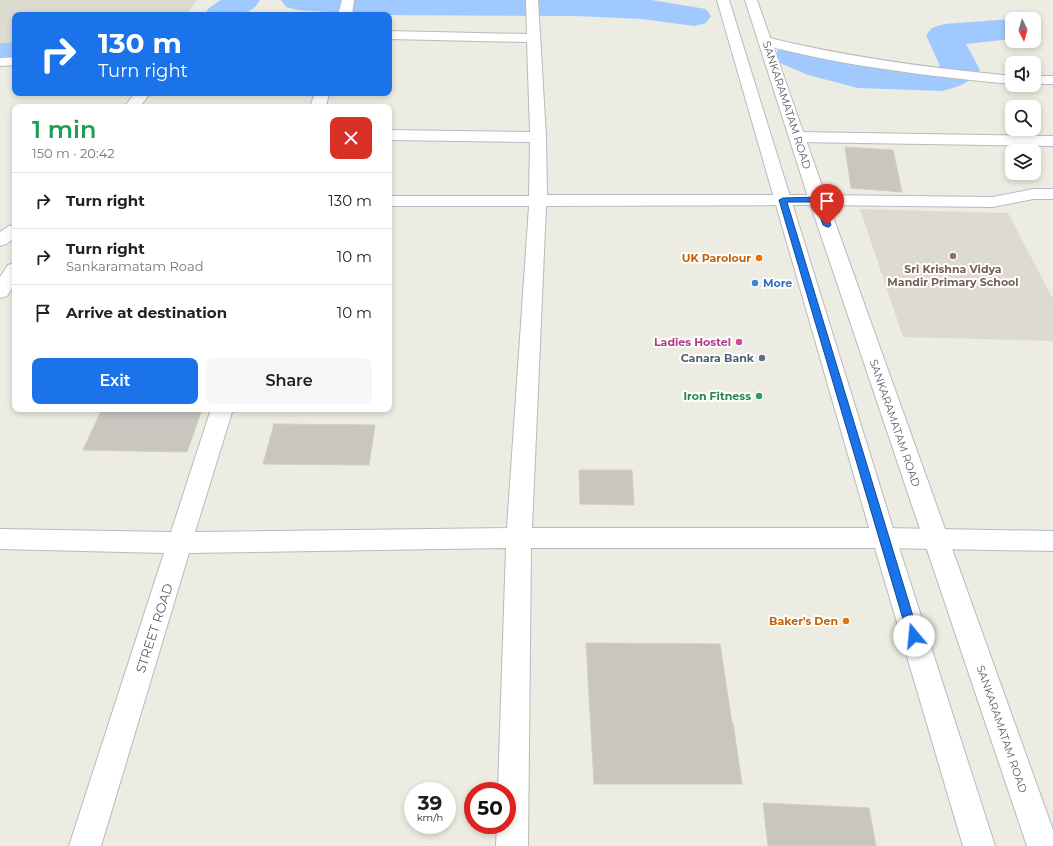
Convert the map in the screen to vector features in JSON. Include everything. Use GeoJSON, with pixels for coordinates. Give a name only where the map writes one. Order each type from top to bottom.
{"type":"FeatureCollection","features":[{"type":"Feature","properties":{"kind":"street"},"geometry":{"type":"LineString","coordinates":[[346,12],[348,0]]}},
{"type":"Feature","properties":{"kind":"street"},"geometry":{"type":"LineString","coordinates":[[723,0],[884,538],[979,846]]}},
{"type":"Feature","properties":{"kind":"street","name":"SANKARAMATAM ROAD"},"geometry":{"type":"LineString","coordinates":[[751,0],[818,200],[1043,846]]}},
{"type":"Feature","properties":{"kind":"street"},"geometry":{"type":"LineString","coordinates":[[512,846],[519,538],[538,202],[538,137],[532,8]]}},
{"type":"Feature","properties":{"kind":"street"},"geometry":{"type":"LineString","coordinates":[[392,36],[533,38]]}},
{"type":"Feature","properties":{"kind":"street"},"geometry":{"type":"LineString","coordinates":[[765,41],[826,56],[974,77],[1005,79]]}},
{"type":"Feature","properties":{"kind":"street"},"geometry":{"type":"LineString","coordinates":[[0,62],[12,61]]}},
{"type":"Feature","properties":{"kind":"street"},"geometry":{"type":"LineString","coordinates":[[1041,80],[1053,80]]}},
{"type":"Feature","properties":{"kind":"street"},"geometry":{"type":"LineString","coordinates":[[134,104],[141,96]]}},
{"type":"Feature","properties":{"kind":"street"},"geometry":{"type":"LineString","coordinates":[[392,135],[538,137]]}},
{"type":"Feature","properties":{"kind":"street"},"geometry":{"type":"LineString","coordinates":[[797,137],[1053,141]]}},
{"type":"Feature","properties":{"kind":"street"},"geometry":{"type":"LineString","coordinates":[[392,201],[538,202],[818,200],[994,202],[1032,194],[1053,194]]}},
{"type":"Feature","properties":{"kind":"street"},"geometry":{"type":"LineString","coordinates":[[0,240],[12,232]]}},
{"type":"Feature","properties":{"kind":"street"},"geometry":{"type":"LineString","coordinates":[[0,292],[12,274]]}},
{"type":"Feature","properties":{"kind":"street","name":"STREET ROAD"},"geometry":{"type":"LineString","coordinates":[[85,846],[221,412]]}},
{"type":"Feature","properties":{"kind":"street"},"geometry":{"type":"LineString","coordinates":[[0,539],[180,543],[519,538],[884,538],[1053,541]]}},
{"type":"Feature","properties":{"kind":"shaded area"},"geometry":{"type":"Polygon","coordinates":[[[0,0],[197,0],[188,12],[12,12],[12,50],[0,50],[0,0]]]}},
{"type":"Feature","properties":{"kind":"shaded area","name":"Sri Krishna Vidya Mandir Primary School"},"geometry":{"type":"Polygon","coordinates":[[[860,209],[1008,213],[1053,299],[1053,341],[903,337],[860,209]]]}},
{"type":"Feature","properties":{"kind":"building"},"geometry":{"type":"Polygon","coordinates":[[[845,147],[893,150],[902,192],[851,188],[845,147]]]}},
{"type":"Feature","properties":{"kind":"building"},"geometry":{"type":"Polygon","coordinates":[[[101,412],[201,412],[187,452],[83,450],[101,412]]]}},
{"type":"Feature","properties":{"kind":"building"},"geometry":{"type":"Polygon","coordinates":[[[274,424],[375,425],[369,465],[263,464],[274,424]]]}},
{"type":"Feature","properties":{"kind":"building"},"geometry":{"type":"Polygon","coordinates":[[[579,470],[632,470],[634,505],[580,504],[579,470]]]}},
{"type":"Feature","properties":{"kind":"building"},"geometry":{"type":"Polygon","coordinates":[[[586,643],[720,644],[742,784],[594,784],[586,643]]]}},
{"type":"Feature","properties":{"kind":"building"},"geometry":{"type":"Polygon","coordinates":[[[763,803],[869,808],[876,846],[768,846],[763,803]]]}},
{"type":"Feature","properties":{"kind":"waterway"},"geometry":{"type":"LineString","coordinates":[[225,12],[243,0]]}},
{"type":"Feature","properties":{"kind":"waterway"},"geometry":{"type":"LineString","coordinates":[[298,0],[373,5],[576,6],[642,9],[694,16]]}},
{"type":"Feature","properties":{"kind":"waterway"},"geometry":{"type":"LineString","coordinates":[[793,55],[821,67],[858,77],[941,80],[961,70],[944,35],[1005,30]]}},
{"type":"Feature","properties":{"kind":"waterway"},"geometry":{"type":"LineString","coordinates":[[0,54],[12,54]]}},
{"type":"Feature","properties":{"kind":"place","name":"Sri Krishna Vidya Mandir Primary School"},"geometry":{"type":"Point","coordinates":[953,256]}},
{"type":"Feature","properties":{"kind":"place","name":"UK Parolour"},"geometry":{"type":"Point","coordinates":[759,258]}},
{"type":"Feature","properties":{"kind":"place","name":"More"},"geometry":{"type":"Point","coordinates":[755,283]}},
{"type":"Feature","properties":{"kind":"place","name":"Ladies Hostel"},"geometry":{"type":"Point","coordinates":[739,342]}},
{"type":"Feature","properties":{"kind":"place","name":"Canara Bank"},"geometry":{"type":"Point","coordinates":[762,358]}},
{"type":"Feature","properties":{"kind":"place","name":"Iron Fitness"},"geometry":{"type":"Point","coordinates":[759,396]}},
{"type":"Feature","properties":{"kind":"place","name":"Baker's Den"},"geometry":{"type":"Point","coordinates":[846,621]}},
{"type":"Feature","properties":{"kind":"route"},"geometry":{"type":"LineString","coordinates":[[827,225],[818,200],[783,200],[914,636]]}}]}
